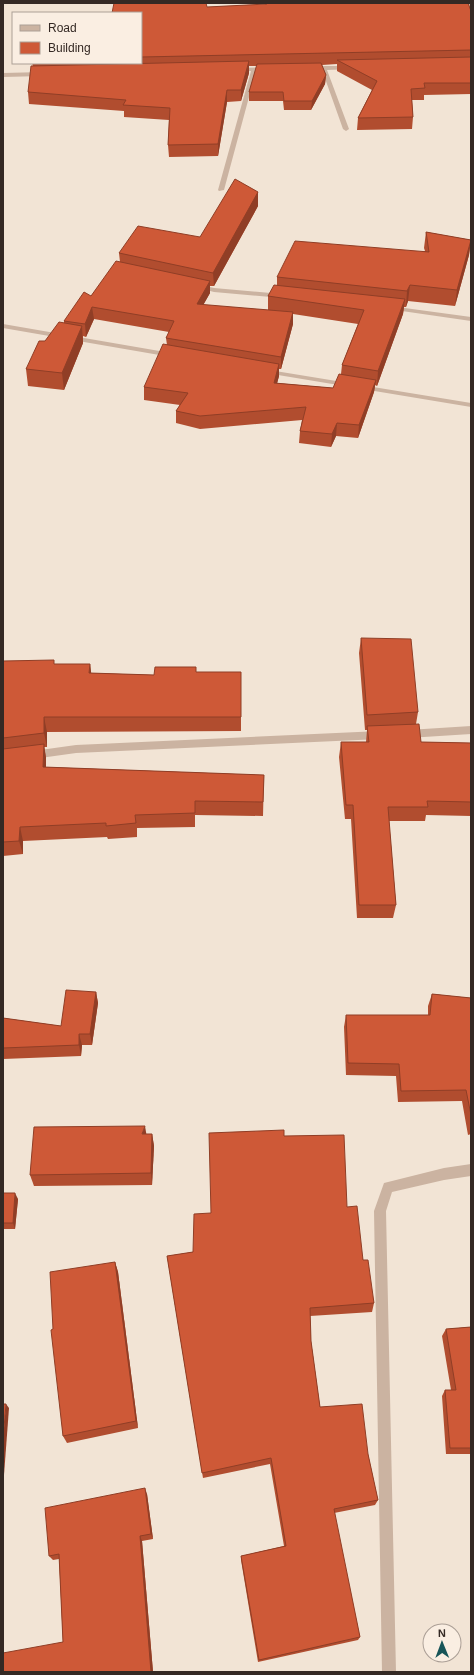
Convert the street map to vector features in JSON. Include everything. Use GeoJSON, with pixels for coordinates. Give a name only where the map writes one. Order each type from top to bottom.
{"type":"FeatureCollection","features":[{"type":"Feature","properties":{"kind":"street"},"geometry":{"type":"LineString","coordinates":[[469,3],[471,10]]}},
{"type":"Feature","properties":{"kind":"street"},"geometry":{"type":"LineString","coordinates":[[324,68],[346,129]]}},
{"type":"Feature","properties":{"kind":"street"},"geometry":{"type":"LineString","coordinates":[[301,69],[355,68]]}},
{"type":"Feature","properties":{"kind":"street"},"geometry":{"type":"LineString","coordinates":[[230,70],[277,69]]}},
{"type":"Feature","properties":{"kind":"street"},"geometry":{"type":"LineString","coordinates":[[221,190],[254,70]]}},
{"type":"Feature","properties":{"kind":"street"},"geometry":{"type":"LineString","coordinates":[[3,75],[50,74]]}},
{"type":"Feature","properties":{"kind":"street"},"geometry":{"type":"LineString","coordinates":[[192,285],[214,290],[292,297]]}},
{"type":"Feature","properties":{"kind":"street"},"geometry":{"type":"LineString","coordinates":[[386,308],[471,319]]}},
{"type":"Feature","properties":{"kind":"street"},"geometry":{"type":"LineString","coordinates":[[3,326],[176,356]]}},
{"type":"Feature","properties":{"kind":"street"},"geometry":{"type":"LineString","coordinates":[[261,370],[471,405]]}},
{"type":"Feature","properties":{"kind":"street"},"geometry":{"type":"LineString","coordinates":[[25,756],[76,749],[395,735],[471,730]]}},
{"type":"Feature","properties":{"kind":"street"},"geometry":{"type":"LineString","coordinates":[[389,1672],[380,1211],[388,1187],[444,1174],[471,1170]]}},
{"type":"Feature","properties":{"kind":"building"},"geometry":{"type":"Polygon","coordinates":[[[114,3],[206,3],[207,7],[267,4],[266,3],[468,3],[471,11],[471,50],[142,57],[142,12],[112,12],[114,3]]]}},
{"type":"Feature","properties":{"kind":"building"},"geometry":{"type":"Polygon","coordinates":[[[471,57],[471,83],[424,83],[425,88],[411,89],[413,117],[358,118],[377,81],[337,60],[471,57]]]}},
{"type":"Feature","properties":{"kind":"building"},"geometry":{"type":"Polygon","coordinates":[[[249,61],[241,90],[227,90],[218,144],[168,145],[170,108],[123,105],[126,100],[28,92],[31,66],[249,61]]]}},
{"type":"Feature","properties":{"kind":"building"},"geometry":{"type":"Polygon","coordinates":[[[321,63],[326,75],[312,101],[284,101],[283,92],[249,92],[257,64],[321,63]]]}},
{"type":"Feature","properties":{"kind":"building"},"geometry":{"type":"Polygon","coordinates":[[[235,179],[258,192],[213,273],[119,253],[138,226],[200,237],[235,179]]]}},
{"type":"Feature","properties":{"kind":"building"},"geometry":{"type":"Polygon","coordinates":[[[426,232],[471,240],[457,290],[410,285],[407,291],[277,277],[295,241],[429,252],[426,232]]]}},
{"type":"Feature","properties":{"kind":"building"},"geometry":{"type":"Polygon","coordinates":[[[116,261],[210,281],[197,304],[293,312],[281,357],[166,338],[174,321],[92,307],[85,324],[64,321],[84,292],[91,296],[116,261]]]}},
{"type":"Feature","properties":{"kind":"building"},"geometry":{"type":"Polygon","coordinates":[[[274,285],[405,299],[378,371],[342,365],[364,310],[268,296],[274,285]]]}},
{"type":"Feature","properties":{"kind":"building"},"geometry":{"type":"Polygon","coordinates":[[[59,322],[82,326],[62,373],[26,369],[39,341],[45,341],[59,322]]]}},
{"type":"Feature","properties":{"kind":"building"},"geometry":{"type":"Polygon","coordinates":[[[163,344],[279,364],[274,383],[333,388],[339,374],[376,380],[359,425],[337,423],[332,434],[300,431],[306,407],[200,416],[176,411],[188,393],[144,387],[163,344]]]}},
{"type":"Feature","properties":{"kind":"building"},"geometry":{"type":"Polygon","coordinates":[[[361,638],[411,639],[418,712],[367,715],[361,638]]]}},
{"type":"Feature","properties":{"kind":"building"},"geometry":{"type":"Polygon","coordinates":[[[54,660],[54,664],[90,664],[89,673],[154,675],[155,667],[196,667],[196,672],[241,672],[241,717],[44,717],[44,733],[3,738],[3,661],[54,660]]]}},
{"type":"Feature","properties":{"kind":"building"},"geometry":{"type":"Polygon","coordinates":[[[419,724],[421,742],[471,743],[471,802],[427,801],[428,807],[388,807],[396,905],[359,905],[353,805],[346,805],[341,742],[369,742],[367,726],[419,724]]]}},
{"type":"Feature","properties":{"kind":"building"},"geometry":{"type":"Polygon","coordinates":[[[44,744],[43,767],[264,775],[263,802],[195,801],[195,813],[135,815],[136,823],[106,826],[106,823],[20,827],[19,841],[3,842],[3,749],[44,744]]]}},
{"type":"Feature","properties":{"kind":"building"},"geometry":{"type":"Polygon","coordinates":[[[66,990],[96,992],[90,1034],[79,1034],[79,1045],[3,1048],[3,1018],[61,1026],[66,990]]]}},
{"type":"Feature","properties":{"kind":"building"},"geometry":{"type":"Polygon","coordinates":[[[432,994],[471,998],[471,1115],[466,1090],[401,1091],[399,1064],[348,1063],[346,1015],[430,1015],[432,994]]]}},
{"type":"Feature","properties":{"kind":"building"},"geometry":{"type":"Polygon","coordinates":[[[145,1126],[142,1134],[152,1134],[151,1173],[30,1175],[34,1127],[145,1126]]]}},
{"type":"Feature","properties":{"kind":"building"},"geometry":{"type":"Polygon","coordinates":[[[284,1130],[284,1136],[344,1135],[347,1207],[357,1206],[363,1260],[368,1260],[374,1303],[310,1308],[311,1341],[320,1407],[362,1404],[368,1454],[378,1500],[334,1509],[360,1637],[259,1660],[241,1556],[286,1546],[271,1458],[202,1473],[167,1256],[193,1252],[194,1214],[211,1213],[209,1133],[284,1130]]]}},
{"type":"Feature","properties":{"kind":"building"},"geometry":{"type":"Polygon","coordinates":[[[3,1193],[15,1193],[13,1223],[3,1223],[3,1193]]]}},
{"type":"Feature","properties":{"kind":"building"},"geometry":{"type":"Polygon","coordinates":[[[115,1262],[136,1421],[63,1436],[51,1330],[53,1329],[50,1272],[115,1262]]]}},
{"type":"Feature","properties":{"kind":"building"},"geometry":{"type":"Polygon","coordinates":[[[471,1327],[471,1448],[450,1448],[445,1390],[456,1390],[446,1329],[471,1327]]]}},
{"type":"Feature","properties":{"kind":"building"},"geometry":{"type":"Polygon","coordinates":[[[3,1404],[6,1404],[3,1440],[3,1404]]]}},
{"type":"Feature","properties":{"kind":"building"},"geometry":{"type":"Polygon","coordinates":[[[145,1488],[151,1534],[140,1536],[151,1672],[3,1672],[3,1653],[63,1642],[59,1554],[49,1556],[45,1508],[145,1488]]]}}]}
